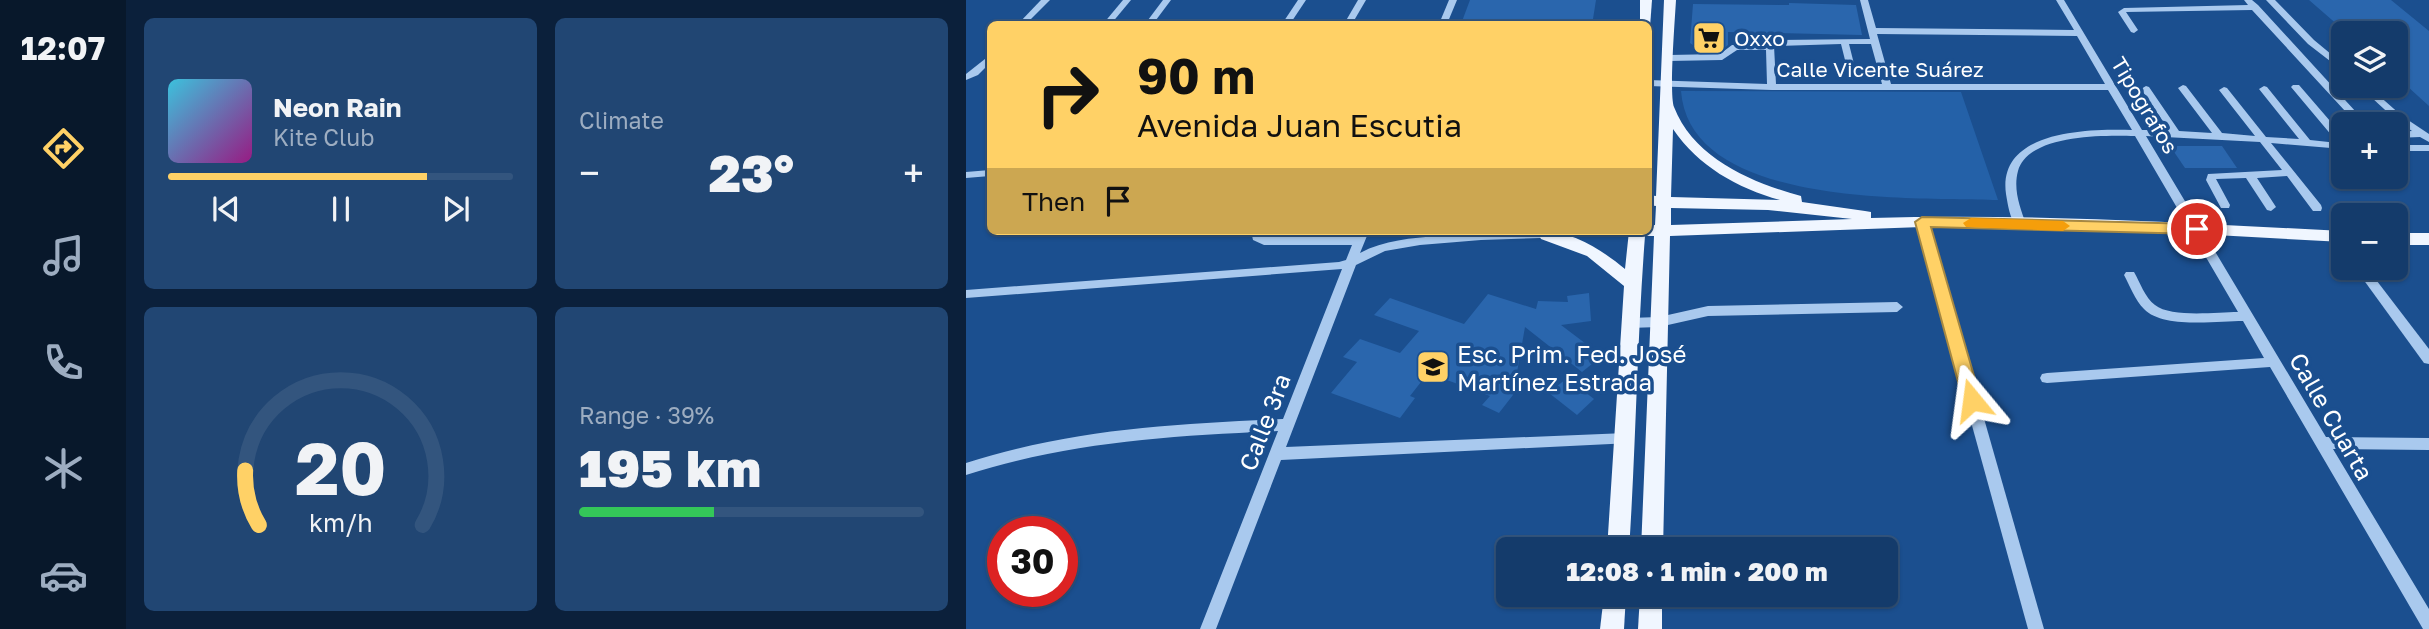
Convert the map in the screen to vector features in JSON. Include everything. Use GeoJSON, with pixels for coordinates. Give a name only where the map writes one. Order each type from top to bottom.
{"type":"FeatureCollection","features":[{"type":"Feature","properties":{"kind":"main road"},"geometry":{"type":"LineString","coordinates":[[1646,0],[1646,21]]}},
{"type":"Feature","properties":{"kind":"main road"},"geometry":{"type":"LineString","coordinates":[[1652,537],[1659,322],[1655,230],[1668,108],[1670,0]]}},
{"type":"Feature","properties":{"kind":"main road"},"geometry":{"type":"LineString","coordinates":[[1668,108],[1684,135],[1722,170],[1761,189],[1826,209],[1896,222]]}},
{"type":"Feature","properties":{"kind":"main road"},"geometry":{"type":"LineString","coordinates":[[1657,201],[1826,209]]}},
{"type":"Feature","properties":{"kind":"main road"},"geometry":{"type":"LineString","coordinates":[[1655,230],[1922,222],[2197,229],[2331,238]]}},
{"type":"Feature","properties":{"kind":"main road"},"geometry":{"type":"LineString","coordinates":[[1547,235],[1594,253],[1633,284]]}},
{"type":"Feature","properties":{"kind":"main road"},"geometry":{"type":"LineString","coordinates":[[1619,537],[1626,439],[1629,323],[1637,235]]}},
{"type":"Feature","properties":{"kind":"main road"},"geometry":{"type":"LineString","coordinates":[[2408,239],[2429,239]]}},
{"type":"Feature","properties":{"kind":"main road"},"geometry":{"type":"LineString","coordinates":[[1612,629],[1614,607]]}},
{"type":"Feature","properties":{"kind":"main road"},"geometry":{"type":"LineString","coordinates":[[1650,629],[1651,607]]}},
{"type":"Feature","properties":{"kind":"street"},"geometry":{"type":"LineString","coordinates":[[1025,21],[1046,0]]}},
{"type":"Feature","properties":{"kind":"street"},"geometry":{"type":"LineString","coordinates":[[1110,21],[1127,0]]}},
{"type":"Feature","properties":{"kind":"street"},"geometry":{"type":"LineString","coordinates":[[1151,21],[1167,0]]}},
{"type":"Feature","properties":{"kind":"street"},"geometry":{"type":"LineString","coordinates":[[1288,21],[1301,0]]}},
{"type":"Feature","properties":{"kind":"street"},"geometry":{"type":"LineString","coordinates":[[1350,21],[1362,0]]}},
{"type":"Feature","properties":{"kind":"street"},"geometry":{"type":"LineString","coordinates":[[1444,21],[1453,0]]}},
{"type":"Feature","properties":{"kind":"street"},"geometry":{"type":"LineString","coordinates":[[1864,0],[1887,86]]}},
{"type":"Feature","properties":{"kind":"street","name":"Tipografos"},"geometry":{"type":"LineString","coordinates":[[2060,0],[2197,229]]}},
{"type":"Feature","properties":{"kind":"street"},"geometry":{"type":"LineString","coordinates":[[2270,0],[2331,58]]}},
{"type":"Feature","properties":{"kind":"street"},"geometry":{"type":"LineString","coordinates":[[2134,30],[2122,12],[2124,9],[2252,3],[2351,112]]}},
{"type":"Feature","properties":{"kind":"street"},"geometry":{"type":"LineString","coordinates":[[1873,31],[2080,33]]}},
{"type":"Feature","properties":{"kind":"street"},"geometry":{"type":"LineString","coordinates":[[1844,41],[1850,64]]}},
{"type":"Feature","properties":{"kind":"street"},"geometry":{"type":"LineString","coordinates":[[1772,87],[1770,47],[1776,42],[1876,41]]}},
{"type":"Feature","properties":{"kind":"street"},"geometry":{"type":"LineString","coordinates":[[966,77],[975,73],[987,61]]}},
{"type":"Feature","properties":{"kind":"street","name":"Calle Vicente Suárez"},"geometry":{"type":"LineString","coordinates":[[1652,83],[1772,87],[2112,87]]}},
{"type":"Feature","properties":{"kind":"street"},"geometry":{"type":"LineString","coordinates":[[2296,87],[2331,129]]}},
{"type":"Feature","properties":{"kind":"street"},"geometry":{"type":"LineString","coordinates":[[2183,88],[2220,137]]}},
{"type":"Feature","properties":{"kind":"street"},"geometry":{"type":"LineString","coordinates":[[2146,89],[2176,134]]}},
{"type":"Feature","properties":{"kind":"street"},"geometry":{"type":"LineString","coordinates":[[2264,89],[2308,144]]}},
{"type":"Feature","properties":{"kind":"street"},"geometry":{"type":"LineString","coordinates":[[2224,90],[2317,208]]}},
{"type":"Feature","properties":{"kind":"street"},"geometry":{"type":"LineString","coordinates":[[2378,98],[2425,137]]}},
{"type":"Feature","properties":{"kind":"street"},"geometry":{"type":"LineString","coordinates":[[2020,225],[2010,190],[2014,167],[2022,154],[2034,145],[2058,137],[2139,132],[2331,144]]}},
{"type":"Feature","properties":{"kind":"street"},"geometry":{"type":"LineString","coordinates":[[2408,148],[2429,148]]}},
{"type":"Feature","properties":{"kind":"street"},"geometry":{"type":"LineString","coordinates":[[966,175],[987,170]]}},
{"type":"Feature","properties":{"kind":"street"},"geometry":{"type":"LineString","coordinates":[[2225,205],[2211,178],[2290,173]]}},
{"type":"Feature","properties":{"kind":"street"},"geometry":{"type":"LineString","coordinates":[[2249,174],[2271,207]]}},
{"type":"Feature","properties":{"kind":"street"},"geometry":{"type":"LineString","coordinates":[[1922,222],[2036,629]]}},
{"type":"Feature","properties":{"kind":"street","name":"Calle Cuarta"},"geometry":{"type":"LineString","coordinates":[[2197,229],[2429,624]]}},
{"type":"Feature","properties":{"kind":"street"},"geometry":{"type":"LineString","coordinates":[[1257,235],[1264,242],[1361,236]]}},
{"type":"Feature","properties":{"kind":"street"},"geometry":{"type":"LineString","coordinates":[[966,293],[1350,263],[1364,254],[1388,246],[1461,238],[1547,235]]}},
{"type":"Feature","properties":{"kind":"street","name":"Calle 3ra"},"geometry":{"type":"LineString","coordinates":[[1208,629],[1361,236]]}},
{"type":"Feature","properties":{"kind":"street"},"geometry":{"type":"LineString","coordinates":[[2130,275],[2148,306],[2154,311],[2178,316],[2247,316]]}},
{"type":"Feature","properties":{"kind":"street"},"geometry":{"type":"LineString","coordinates":[[2370,280],[2429,359]]}},
{"type":"Feature","properties":{"kind":"street"},"geometry":{"type":"LineString","coordinates":[[1629,323],[1659,322],[1709,311],[1897,307]]}},
{"type":"Feature","properties":{"kind":"street"},"geometry":{"type":"LineString","coordinates":[[2047,378],[2274,362]]}},
{"type":"Feature","properties":{"kind":"street"},"geometry":{"type":"LineString","coordinates":[[966,469],[1035,451],[1107,437],[1170,429],[1287,425]]}},
{"type":"Feature","properties":{"kind":"street"},"geometry":{"type":"LineString","coordinates":[[1276,454],[1626,439]]}},
{"type":"Feature","properties":{"kind":"street"},"geometry":{"type":"LineString","coordinates":[[2321,443],[2429,444]]}},
{"type":"Feature","properties":{"kind":"lane"},"geometry":{"type":"LineString","coordinates":[[1669,58],[1722,57],[1735,47],[1770,47]]}},
{"type":"Feature","properties":{"kind":"shaded area"},"geometry":{"type":"Polygon","coordinates":[[[1681,91],[1961,92],[1998,200],[1864,195],[1812,189],[1764,177],[1723,157],[1694,129],[1681,91]]]}},
{"type":"Feature","properties":{"kind":"building"},"geometry":{"type":"Polygon","coordinates":[[[1470,0],[1596,0],[1593,19],[1462,21],[1470,0]]]}},
{"type":"Feature","properties":{"kind":"building"},"geometry":{"type":"Polygon","coordinates":[[[2309,0],[2391,0],[2429,31],[2429,106],[2408,87],[2408,21],[2333,21],[2309,0]]]}},
{"type":"Feature","properties":{"kind":"building"},"geometry":{"type":"Polygon","coordinates":[[[1693,4],[1856,5],[1862,35],[1728,32],[1728,45],[1723,49],[1697,48],[1690,43],[1693,4]]]}},
{"type":"Feature","properties":{"kind":"building"},"geometry":{"type":"Polygon","coordinates":[[[2170,146],[2222,146],[2237,168],[2185,168],[2170,146]]]}},
{"type":"Feature","properties":{"kind":"building"},"geometry":{"type":"Polygon","coordinates":[[[1589,293],[1591,321],[1561,325],[1602,356],[1582,372],[1525,327],[1513,395],[1499,413],[1482,405],[1490,396],[1428,373],[1410,396],[1415,398],[1400,418],[1331,393],[1357,362],[1343,357],[1360,339],[1400,353],[1419,331],[1374,315],[1390,298],[1464,324],[1488,294],[1536,309],[1538,301],[1568,302],[1567,296],[1589,293]]]}},
{"type":"Feature","properties":{"kind":"building"},"geometry":{"type":"Polygon","coordinates":[[[1567,378],[1594,399],[1577,415],[1549,393],[1567,378]]]}},
{"type":"Feature","properties":{"kind":"slow traffic"},"geometry":{"type":"LineString","coordinates":[[1971,223],[2063,226]]}},
{"type":"Feature","properties":{"kind":"place","name":"Oxxo"},"geometry":{"type":"Point","coordinates":[1709,38]}},
{"type":"Feature","properties":{"kind":"place","name":"Esc. Prim. Fed. José Martínez Estrada"},"geometry":{"type":"Point","coordinates":[1433,367]}},
{"type":"Feature","properties":{"kind":"route"},"geometry":{"type":"LineString","coordinates":[[1972,400],[1922,222],[2197,229]]}}]}
